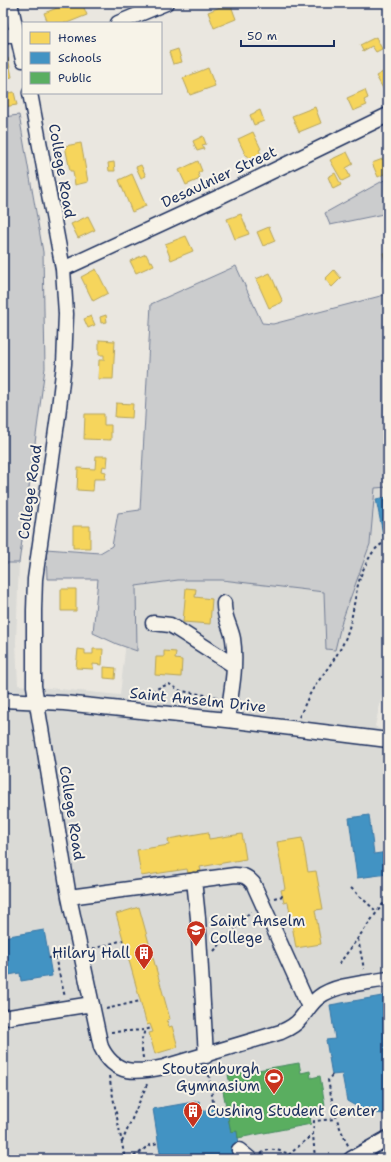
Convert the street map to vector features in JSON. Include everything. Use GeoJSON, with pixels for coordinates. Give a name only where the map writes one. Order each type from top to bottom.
{"type":"FeatureCollection","features":[{"type":"Feature","properties":{"kind":"street"},"geometry":{"type":"LineString","coordinates":[[10,3],[22,56]]}},
{"type":"Feature","properties":{"kind":"street"},"geometry":{"type":"LineString","coordinates":[[120,22],[166,3]]}},
{"type":"Feature","properties":{"kind":"street"},"geometry":{"type":"LineString","coordinates":[[3,36],[17,34]]}},
{"type":"Feature","properties":{"kind":"street","name":"College Road"},"geometry":{"type":"LineString","coordinates":[[30,94],[63,269],[66,314],[64,364],[38,556],[34,600],[34,686],[69,897],[101,1048],[106,1058],[114,1065],[133,1071],[153,1069],[206,1056],[280,1032],[294,1025],[301,1019],[309,1007],[320,996],[329,991],[388,979]]}},
{"type":"Feature","properties":{"kind":"street","name":"Desaulnier Street"},"geometry":{"type":"LineString","coordinates":[[63,269],[219,197],[388,114]]}},
{"type":"Feature","properties":{"kind":"street"},"geometry":{"type":"LineString","coordinates":[[224,603],[224,611],[233,639],[231,698],[227,720]]}},
{"type":"Feature","properties":{"kind":"street"},"geometry":{"type":"LineString","coordinates":[[153,623],[170,626],[177,629],[233,664]]}},
{"type":"Feature","properties":{"kind":"street","name":"Saint Anselm Drive"},"geometry":{"type":"LineString","coordinates":[[3,700],[79,704],[227,720],[388,740]]}},
{"type":"Feature","properties":{"kind":"street"},"geometry":{"type":"LineString","coordinates":[[69,897],[194,880],[243,875],[248,877],[253,883],[262,902],[309,1007]]}},
{"type":"Feature","properties":{"kind":"street"},"geometry":{"type":"LineString","coordinates":[[194,880],[198,918],[206,1056]]}},
{"type":"Feature","properties":{"kind":"street"},"geometry":{"type":"LineString","coordinates":[[3,1018],[92,1008]]}},
{"type":"Feature","properties":{"kind":"street"},"geometry":{"type":"LineString","coordinates":[[351,1155],[388,1138]]}},
{"type":"Feature","properties":{"kind":"path"},"geometry":{"type":"LineString","coordinates":[[297,721],[308,697],[333,660],[347,634],[358,586],[364,568],[374,551],[381,545],[388,542]]}},
{"type":"Feature","properties":{"kind":"path"},"geometry":{"type":"LineString","coordinates":[[139,700],[156,689],[169,684],[181,691],[189,693],[231,698]]}},
{"type":"Feature","properties":{"kind":"path"},"geometry":{"type":"LineString","coordinates":[[351,888],[377,912]]}},
{"type":"Feature","properties":{"kind":"path"},"geometry":{"type":"LineString","coordinates":[[215,950],[256,906],[262,902],[282,896]]}},
{"type":"Feature","properties":{"kind":"path"},"geometry":{"type":"LineString","coordinates":[[339,964],[388,897]]}},
{"type":"Feature","properties":{"kind":"path"},"geometry":{"type":"LineString","coordinates":[[358,939],[367,983]]}},
{"type":"Feature","properties":{"kind":"path"},"geometry":{"type":"LineString","coordinates":[[81,953],[123,940]]}},
{"type":"Feature","properties":{"kind":"path"},"geometry":{"type":"LineString","coordinates":[[49,958],[64,956]]}},
{"type":"Feature","properties":{"kind":"path"},"geometry":{"type":"LineString","coordinates":[[55,957],[66,1001]]}},
{"type":"Feature","properties":{"kind":"path"},"geometry":{"type":"LineString","coordinates":[[92,1008],[140,1001]]}},
{"type":"Feature","properties":{"kind":"path"},"geometry":{"type":"LineString","coordinates":[[98,1034],[151,1028]]}},
{"type":"Feature","properties":{"kind":"path"},"geometry":{"type":"LineString","coordinates":[[144,1030],[141,1042],[144,1063]]}},
{"type":"Feature","properties":{"kind":"path"},"geometry":{"type":"LineString","coordinates":[[206,1056],[214,1108]]}},
{"type":"Feature","properties":{"kind":"path"},"geometry":{"type":"LineString","coordinates":[[109,1072],[124,1159],[138,1154],[149,1145],[159,1143]]}},
{"type":"Feature","properties":{"kind":"path"},"geometry":{"type":"LineString","coordinates":[[332,1076],[328,1080],[336,1119],[351,1155]]}},
{"type":"Feature","properties":{"kind":"path"},"geometry":{"type":"LineString","coordinates":[[122,1143],[151,1077]]}},
{"type":"Feature","properties":{"kind":"path"},"geometry":{"type":"LineString","coordinates":[[315,1159],[313,1134],[314,1121],[336,1119]]}},
{"type":"Feature","properties":{"kind":"path"},"geometry":{"type":"LineString","coordinates":[[284,1159],[313,1134]]}},
{"type":"Feature","properties":{"kind":"path"},"geometry":{"type":"LineString","coordinates":[[249,1154],[273,1149],[290,1154]]}},
{"type":"Feature","properties":{"kind":"shaded area"},"geometry":{"type":"Polygon","coordinates":[[[19,115],[43,252],[45,368],[19,563],[3,563],[3,117],[19,115]]]}},
{"type":"Feature","properties":{"kind":"shaded area"},"geometry":{"type":"Polygon","coordinates":[[[388,178],[388,213],[330,225],[325,213],[388,178]]]}},
{"type":"Feature","properties":{"kind":"shaded area"},"geometry":{"type":"Polygon","coordinates":[[[236,266],[262,323],[273,324],[388,294],[388,487],[375,488],[370,544],[342,621],[335,650],[326,649],[324,592],[222,580],[178,580],[136,586],[137,651],[93,633],[98,579],[47,579],[46,549],[100,553],[112,546],[118,513],[140,510],[151,304],[236,266]]]}},
{"type":"Feature","properties":{"kind":"shaded area","name":"Saint Anselm College"},"geometry":{"type":"Polygon","coordinates":[[[3,345],[31,347],[19,563],[16,642],[18,685],[120,695],[140,516],[388,472],[388,670],[375,726],[388,735],[388,1159],[3,1159],[3,345]]]}},
{"type":"Feature","properties":{"kind":"building: Homes"},"geometry":{"type":"Polygon","coordinates":[[[70,3],[82,3],[87,15],[70,22],[48,22],[44,13],[70,3]]]}},
{"type":"Feature","properties":{"kind":"building: Homes"},"geometry":{"type":"Polygon","coordinates":[[[230,3],[236,19],[214,28],[208,12],[230,3]]]}},
{"type":"Feature","properties":{"kind":"building: Homes"},"geometry":{"type":"Polygon","coordinates":[[[376,37],[382,49],[376,52],[372,46],[363,51],[360,45],[376,37]]]}},
{"type":"Feature","properties":{"kind":"building: Homes"},"geometry":{"type":"Polygon","coordinates":[[[178,49],[182,62],[173,64],[169,52],[178,49]]]}},
{"type":"Feature","properties":{"kind":"building: Homes"},"geometry":{"type":"Polygon","coordinates":[[[8,58],[12,77],[3,79],[3,59],[8,58]]]}},
{"type":"Feature","properties":{"kind":"building: Homes"},"geometry":{"type":"Polygon","coordinates":[[[208,68],[215,86],[190,95],[183,78],[208,68]]]}},
{"type":"Feature","properties":{"kind":"building: Homes"},"geometry":{"type":"Polygon","coordinates":[[[388,69],[388,90],[385,92],[376,76],[388,69]]]}},
{"type":"Feature","properties":{"kind":"building: Homes"},"geometry":{"type":"Polygon","coordinates":[[[365,90],[368,98],[364,100],[367,105],[353,111],[347,98],[365,90]]]}},
{"type":"Feature","properties":{"kind":"building: Homes"},"geometry":{"type":"Polygon","coordinates":[[[14,92],[17,105],[3,107],[3,94],[14,92]]]}},
{"type":"Feature","properties":{"kind":"building: Homes"},"geometry":{"type":"Polygon","coordinates":[[[315,107],[321,123],[299,132],[292,116],[315,107]]]}},
{"type":"Feature","properties":{"kind":"building: Homes"},"geometry":{"type":"Polygon","coordinates":[[[260,110],[264,121],[254,125],[250,115],[260,110]]]}},
{"type":"Feature","properties":{"kind":"building: Homes"},"geometry":{"type":"Polygon","coordinates":[[[253,132],[261,149],[259,150],[261,154],[250,159],[247,155],[246,156],[238,139],[253,132]]]}},
{"type":"Feature","properties":{"kind":"building: Homes"},"geometry":{"type":"Polygon","coordinates":[[[203,136],[206,144],[202,145],[204,149],[197,151],[193,141],[203,136]]]}},
{"type":"Feature","properties":{"kind":"building: Homes"},"geometry":{"type":"Polygon","coordinates":[[[81,143],[88,182],[75,185],[73,171],[70,171],[65,146],[81,143]]]}},
{"type":"Feature","properties":{"kind":"building: Homes"},"geometry":{"type":"Polygon","coordinates":[[[347,152],[353,164],[346,168],[350,177],[342,181],[330,160],[347,152]]]}},
{"type":"Feature","properties":{"kind":"building: Homes"},"geometry":{"type":"Polygon","coordinates":[[[388,157],[388,172],[378,177],[372,163],[388,157]]]}},
{"type":"Feature","properties":{"kind":"building: Homes"},"geometry":{"type":"Polygon","coordinates":[[[198,161],[202,171],[198,173],[200,179],[186,185],[179,170],[198,161]]]}},
{"type":"Feature","properties":{"kind":"building: Homes"},"geometry":{"type":"Polygon","coordinates":[[[114,162],[115,171],[109,171],[108,163],[114,162]]]}},
{"type":"Feature","properties":{"kind":"building: Homes"},"geometry":{"type":"Polygon","coordinates":[[[141,165],[146,176],[141,178],[136,167],[141,165]]]}},
{"type":"Feature","properties":{"kind":"building: Homes"},"geometry":{"type":"Polygon","coordinates":[[[335,173],[341,185],[333,189],[328,177],[335,173]]]}},
{"type":"Feature","properties":{"kind":"building: Homes"},"geometry":{"type":"Polygon","coordinates":[[[132,174],[146,206],[132,212],[119,180],[132,174]]]}},
{"type":"Feature","properties":{"kind":"building: Homes"},"geometry":{"type":"Polygon","coordinates":[[[241,214],[249,234],[235,239],[227,219],[241,214]]]}},
{"type":"Feature","properties":{"kind":"building: Homes"},"geometry":{"type":"Polygon","coordinates":[[[88,216],[95,230],[78,238],[71,224],[88,216]]]}},
{"type":"Feature","properties":{"kind":"building: Homes"},"geometry":{"type":"Polygon","coordinates":[[[269,227],[275,241],[263,246],[257,232],[269,227]]]}},
{"type":"Feature","properties":{"kind":"building: Homes"},"geometry":{"type":"Polygon","coordinates":[[[186,236],[193,251],[171,260],[165,244],[186,236]]]}},
{"type":"Feature","properties":{"kind":"building: Homes"},"geometry":{"type":"Polygon","coordinates":[[[388,252],[388,274],[383,253],[388,252]]]}},
{"type":"Feature","properties":{"kind":"building: Homes"},"geometry":{"type":"Polygon","coordinates":[[[146,254],[150,262],[152,261],[154,265],[136,273],[130,261],[146,254]]]}},
{"type":"Feature","properties":{"kind":"building: Homes"},"geometry":{"type":"Polygon","coordinates":[[[96,269],[108,293],[93,301],[81,277],[96,269]]]}},
{"type":"Feature","properties":{"kind":"building: Homes"},"geometry":{"type":"Polygon","coordinates":[[[334,270],[341,278],[332,287],[325,279],[334,270]]]}},
{"type":"Feature","properties":{"kind":"building: Homes"},"geometry":{"type":"Polygon","coordinates":[[[270,273],[283,302],[269,308],[256,279],[270,273]]]}},
{"type":"Feature","properties":{"kind":"building: Homes"},"geometry":{"type":"Polygon","coordinates":[[[106,315],[107,322],[101,323],[100,317],[106,315]]]}},
{"type":"Feature","properties":{"kind":"building: Homes"},"geometry":{"type":"Polygon","coordinates":[[[91,316],[95,325],[88,328],[84,319],[91,316]]]}},
{"type":"Feature","properties":{"kind":"building: Homes"},"geometry":{"type":"Polygon","coordinates":[[[99,340],[115,341],[113,379],[98,379],[99,360],[104,360],[104,355],[99,355],[99,340]]]}},
{"type":"Feature","properties":{"kind":"building: Homes"},"geometry":{"type":"Polygon","coordinates":[[[116,403],[133,404],[132,418],[115,417],[116,403]]]}},
{"type":"Feature","properties":{"kind":"building: Homes"},"geometry":{"type":"Polygon","coordinates":[[[85,414],[104,414],[104,425],[111,425],[111,440],[84,439],[85,414]]]}},
{"type":"Feature","properties":{"kind":"building: Homes"},"geometry":{"type":"Polygon","coordinates":[[[96,456],[108,456],[107,467],[103,466],[102,471],[106,472],[105,479],[94,479],[93,491],[77,490],[78,468],[95,469],[96,456]]]}},
{"type":"Feature","properties":{"kind":"building: Homes"},"geometry":{"type":"Polygon","coordinates":[[[73,526],[90,526],[90,548],[73,548],[73,526]]]}},
{"type":"Feature","properties":{"kind":"building: Homes"},"geometry":{"type":"Polygon","coordinates":[[[186,588],[196,589],[195,597],[212,599],[210,624],[183,622],[186,588]]]}},
{"type":"Feature","properties":{"kind":"building: Homes"},"geometry":{"type":"Polygon","coordinates":[[[61,589],[76,589],[76,611],[61,611],[61,589]]]}},
{"type":"Feature","properties":{"kind":"building: Homes"},"geometry":{"type":"Polygon","coordinates":[[[78,649],[85,650],[85,654],[93,654],[93,649],[103,649],[102,665],[93,664],[93,669],[76,668],[78,649]]]}},
{"type":"Feature","properties":{"kind":"building: Homes"},"geometry":{"type":"Polygon","coordinates":[[[164,651],[176,652],[175,659],[182,660],[181,677],[155,675],[156,657],[164,657],[164,651]]]}},
{"type":"Feature","properties":{"kind":"building: Homes"},"geometry":{"type":"Polygon","coordinates":[[[104,667],[116,668],[115,679],[104,678],[104,667]]]}},
{"type":"Feature","properties":{"kind":"building: Homes"},"geometry":{"type":"Polygon","coordinates":[[[208,832],[209,839],[242,834],[246,859],[200,867],[201,871],[188,873],[187,869],[141,876],[137,850],[169,845],[168,839],[208,832]]]}},
{"type":"Feature","properties":{"kind":"building: Homes"},"geometry":{"type":"Polygon","coordinates":[[[302,838],[308,872],[316,871],[323,909],[315,910],[321,944],[296,948],[288,902],[284,903],[281,890],[285,889],[277,842],[302,838]]]}},
{"type":"Feature","properties":{"kind":"building: Homes","name":"Hilary Hall"},"geometry":{"type":"Polygon","coordinates":[[[139,907],[170,1019],[167,1020],[169,1027],[172,1026],[178,1047],[155,1054],[149,1033],[153,1032],[150,1024],[147,1025],[116,914],[139,907]]]}},
{"type":"Feature","properties":{"kind":"building: Schools"},"geometry":{"type":"Polygon","coordinates":[[[388,497],[388,538],[384,539],[376,499],[388,497]]]}},
{"type":"Feature","properties":{"kind":"building: Schools"},"geometry":{"type":"Polygon","coordinates":[[[369,815],[374,854],[388,852],[388,874],[357,878],[349,818],[369,815]]]}},
{"type":"Feature","properties":{"kind":"building: Schools"},"geometry":{"type":"Polygon","coordinates":[[[44,930],[52,976],[21,981],[20,973],[3,976],[3,937],[44,930]]]}},
{"type":"Feature","properties":{"kind":"building: Schools"},"geometry":{"type":"Polygon","coordinates":[[[388,995],[388,1113],[384,1114],[366,1112],[347,1101],[342,1074],[332,1075],[326,1040],[335,1039],[330,1005],[388,995]]]}},
{"type":"Feature","properties":{"kind":"building: Schools","name":"Cushing Student Center"},"geometry":{"type":"Polygon","coordinates":[[[199,1101],[201,1111],[226,1106],[231,1132],[237,1131],[239,1143],[234,1145],[236,1159],[161,1159],[153,1109],[199,1101]]]}},
{"type":"Feature","properties":{"kind":"building: Public","name":"Stoutenburgh Gymnasium"},"geometry":{"type":"Polygon","coordinates":[[[299,1063],[301,1073],[310,1071],[311,1078],[320,1076],[325,1105],[318,1107],[319,1114],[310,1116],[311,1124],[238,1138],[237,1131],[231,1132],[222,1086],[230,1084],[228,1075],[299,1063]]]}},
{"type":"Feature","properties":{"kind":"place","name":"Saint Anselm College"},"geometry":{"type":"Point","coordinates":[196,947]}},
{"type":"Feature","properties":{"kind":"place","name":"Hilary Hall"},"geometry":{"type":"Point","coordinates":[144,970]}},
{"type":"Feature","properties":{"kind":"place","name":"Stoutenburgh Gymnasium"},"geometry":{"type":"Point","coordinates":[274,1095]}},
{"type":"Feature","properties":{"kind":"place","name":"Cushing Student Center"},"geometry":{"type":"Point","coordinates":[193,1128]}}]}
